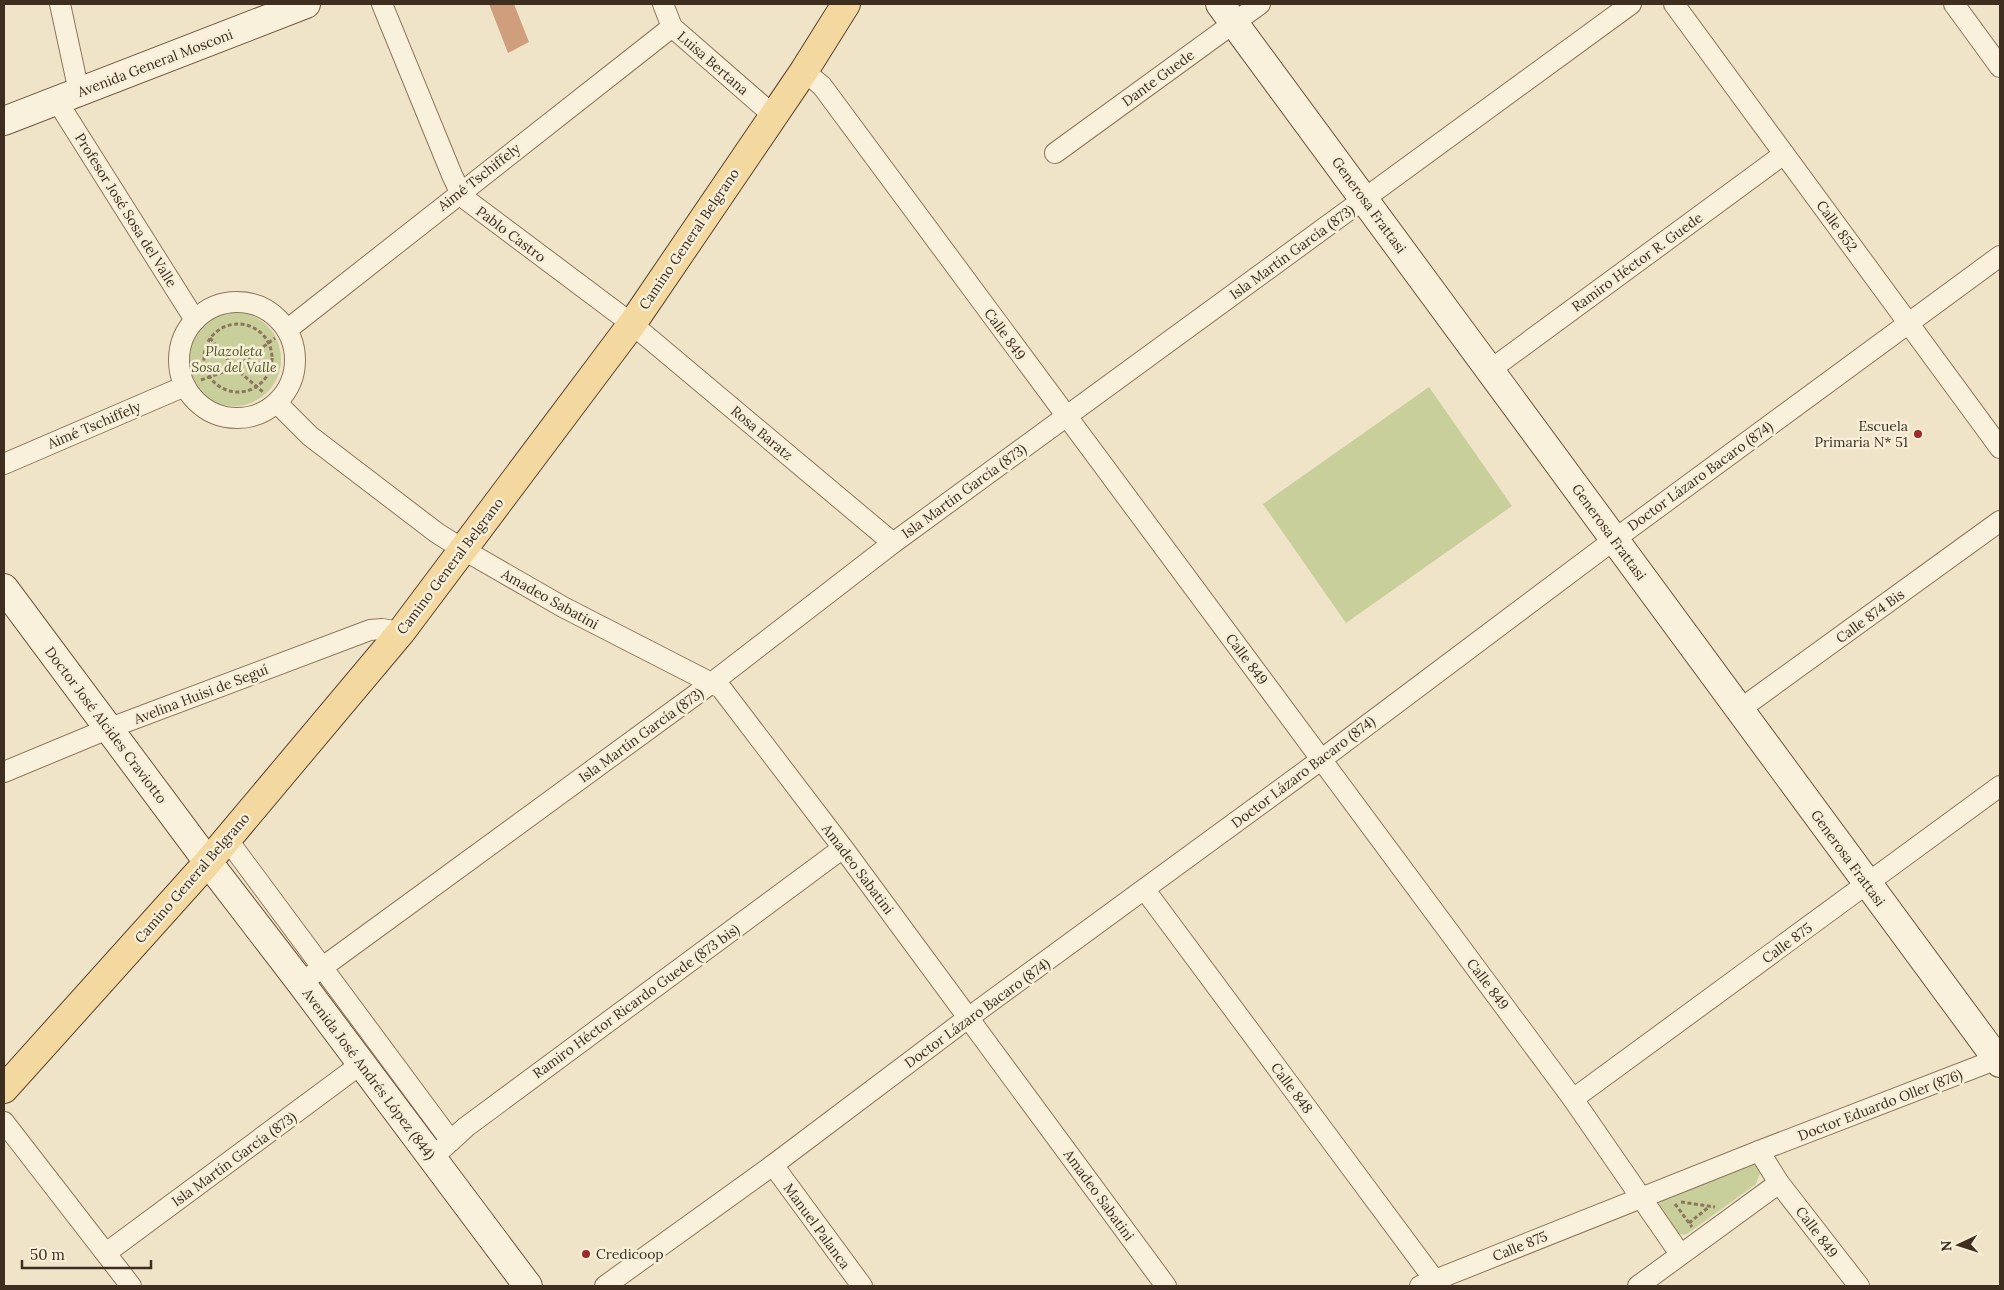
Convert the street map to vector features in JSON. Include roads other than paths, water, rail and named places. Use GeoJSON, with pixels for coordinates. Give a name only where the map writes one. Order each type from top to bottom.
{"type":"FeatureCollection","features":[{"type":"Feature","properties":{"kind":"main road","name":"Avenida General Mosconi"},"geometry":{"type":"LineString","coordinates":[[4,121],[306,4]]}},
{"type":"Feature","properties":{"kind":"main road","name":"Camino General Belgrano"},"geometry":{"type":"LineString","coordinates":[[4,1089],[208,862],[401,632],[632,324],[804,71],[846,4]]}},
{"type":"Feature","properties":{"kind":"main road","name":"Generosa Frattasi"},"geometry":{"type":"LineString","coordinates":[[1228,13],[1867,885],[1999,1060]]}},
{"type":"Feature","properties":{"kind":"main road","name":"Doctor José Alcides Craviotto"},"geometry":{"type":"LineString","coordinates":[[4,588],[208,862]]}},
{"type":"Feature","properties":{"kind":"main road","name":"Avenida José Andrés López (844)"},"geometry":{"type":"LineString","coordinates":[[208,862],[312,975],[361,1064],[441,1149],[528,1286]]}},
{"type":"Feature","properties":{"kind":"street","name":"Profesor José Sosa del Valle"},"geometry":{"type":"LineString","coordinates":[[60,4],[68,96],[195,320]]}},
{"type":"Feature","properties":{"kind":"street","name":"Pablo Castro"},"geometry":{"type":"LineString","coordinates":[[382,4],[460,192],[476,207],[632,324]]}},
{"type":"Feature","properties":{"kind":"street","name":"Luisa Bertana"},"geometry":{"type":"LineString","coordinates":[[662,4],[672,27],[773,116]]}},
{"type":"Feature","properties":{"kind":"street","name":"Dante Guede"},"geometry":{"type":"LineString","coordinates":[[1055,153],[1228,13],[1260,4]]}},
{"type":"Feature","properties":{"kind":"street","name":"Isla Martín García (873)"},"geometry":{"type":"LineString","coordinates":[[312,975],[712,682],[893,543],[1631,4]]}},
{"type":"Feature","properties":{"kind":"street","name":"Calle 852"},"geometry":{"type":"LineString","coordinates":[[1674,4],[2000,448]]}},
{"type":"Feature","properties":{"kind":"street"},"geometry":{"type":"LineString","coordinates":[[1954,4],[2000,67]]}},
{"type":"Feature","properties":{"kind":"street","name":"Aimé Tschiffely"},"geometry":{"type":"LineString","coordinates":[[288,329],[672,27]]}},
{"type":"Feature","properties":{"kind":"street","name":"Calle 849"},"geometry":{"type":"LineString","coordinates":[[804,71],[822,86],[1066,417],[1322,759],[1573,1099],[1680,1254]]}},
{"type":"Feature","properties":{"kind":"street","name":"Ramiro Héctor R. Guede"},"geometry":{"type":"LineString","coordinates":[[1490,370],[1784,154]]}},
{"type":"Feature","properties":{"kind":"street","name":"Doctor Lázaro Bacaro (874)"},"geometry":{"type":"LineString","coordinates":[[605,1286],[773,1165],[968,1018],[1322,759],[1614,539],[2000,256]]}},
{"type":"Feature","properties":{"kind":"street"},"geometry":{"type":"LineString","coordinates":[[243,301],[261,306],[276,315],[288,329],[295,348],[296,368],[289,387],[277,403],[262,413],[245,418],[227,418],[210,412],[195,401],[185,386],[180,372],[181,344],[186,331],[209,308],[226,302],[243,301]]}},
{"type":"Feature","properties":{"kind":"street","name":"Rosa Baratz"},"geometry":{"type":"LineString","coordinates":[[632,324],[893,543]]}},
{"type":"Feature","properties":{"kind":"street","name":"Aimé Tschiffely"},"geometry":{"type":"LineString","coordinates":[[4,464],[185,386]]}},
{"type":"Feature","properties":{"kind":"street"},"geometry":{"type":"LineString","coordinates":[[277,403],[310,436],[437,533],[464,550]]}},
{"type":"Feature","properties":{"kind":"street","name":"Calle 874 Bis"},"geometry":{"type":"LineString","coordinates":[[1739,710],[2000,521]]}},
{"type":"Feature","properties":{"kind":"street","name":"Amadeo Sabatini"},"geometry":{"type":"LineString","coordinates":[[464,550],[563,607],[721,688],[843,848],[1166,1286]]}},
{"type":"Feature","properties":{"kind":"street","name":"Avelina Huisi de Seguí"},"geometry":{"type":"LineString","coordinates":[[4,772],[110,728],[370,630],[382,629],[401,632]]}},
{"type":"Feature","properties":{"kind":"street","name":"Calle 875"},"geometry":{"type":"LineString","coordinates":[[1573,1099],[2000,786]]}},
{"type":"Feature","properties":{"kind":"street"},"geometry":{"type":"LineString","coordinates":[[227,839],[312,975],[441,1149]]}},
{"type":"Feature","properties":{"kind":"street","name":"Ramiro Héctor Ricardo Guede (873 bis)"},"geometry":{"type":"LineString","coordinates":[[441,1149],[466,1127],[843,848]]}},
{"type":"Feature","properties":{"kind":"street","name":"Calle 848"},"geometry":{"type":"LineString","coordinates":[[1144,890],[1431,1284]]}},
{"type":"Feature","properties":{"kind":"street","name":"Doctor Eduardo Oller (876)"},"geometry":{"type":"LineString","coordinates":[[1759,1151],[1999,1060]]}},
{"type":"Feature","properties":{"kind":"street","name":"Isla Martín García (873)"},"geometry":{"type":"LineString","coordinates":[[106,1253],[361,1064]]}},
{"type":"Feature","properties":{"kind":"street"},"geometry":{"type":"LineString","coordinates":[[4,1122],[131,1286]]}},
{"type":"Feature","properties":{"kind":"street","name":"Calle 849"},"geometry":{"type":"LineString","coordinates":[[1759,1151],[1779,1183],[1858,1286]]}},
{"type":"Feature","properties":{"kind":"street","name":"Calle 875"},"geometry":{"type":"LineString","coordinates":[[1431,1284],[1759,1151]]}},
{"type":"Feature","properties":{"kind":"street","name":"Manuel Palanca"},"geometry":{"type":"LineString","coordinates":[[773,1165],[862,1286]]}},
{"type":"Feature","properties":{"kind":"street"},"geometry":{"type":"LineString","coordinates":[[1638,1286],[1779,1183]]}},
{"type":"Feature","properties":{"kind":"place","name":"Escuela Primaria N* 51"},"geometry":{"type":"Point","coordinates":[1918,434]}},
{"type":"Feature","properties":{"kind":"place","name":"Credicoop"},"geometry":{"type":"Point","coordinates":[586,1254]}},
{"type":"Feature","properties":{"kind":"park label","name":"Plazoleta Sosa del Valle"},"geometry":{"type":"Point","coordinates":[234,360]}}]}
